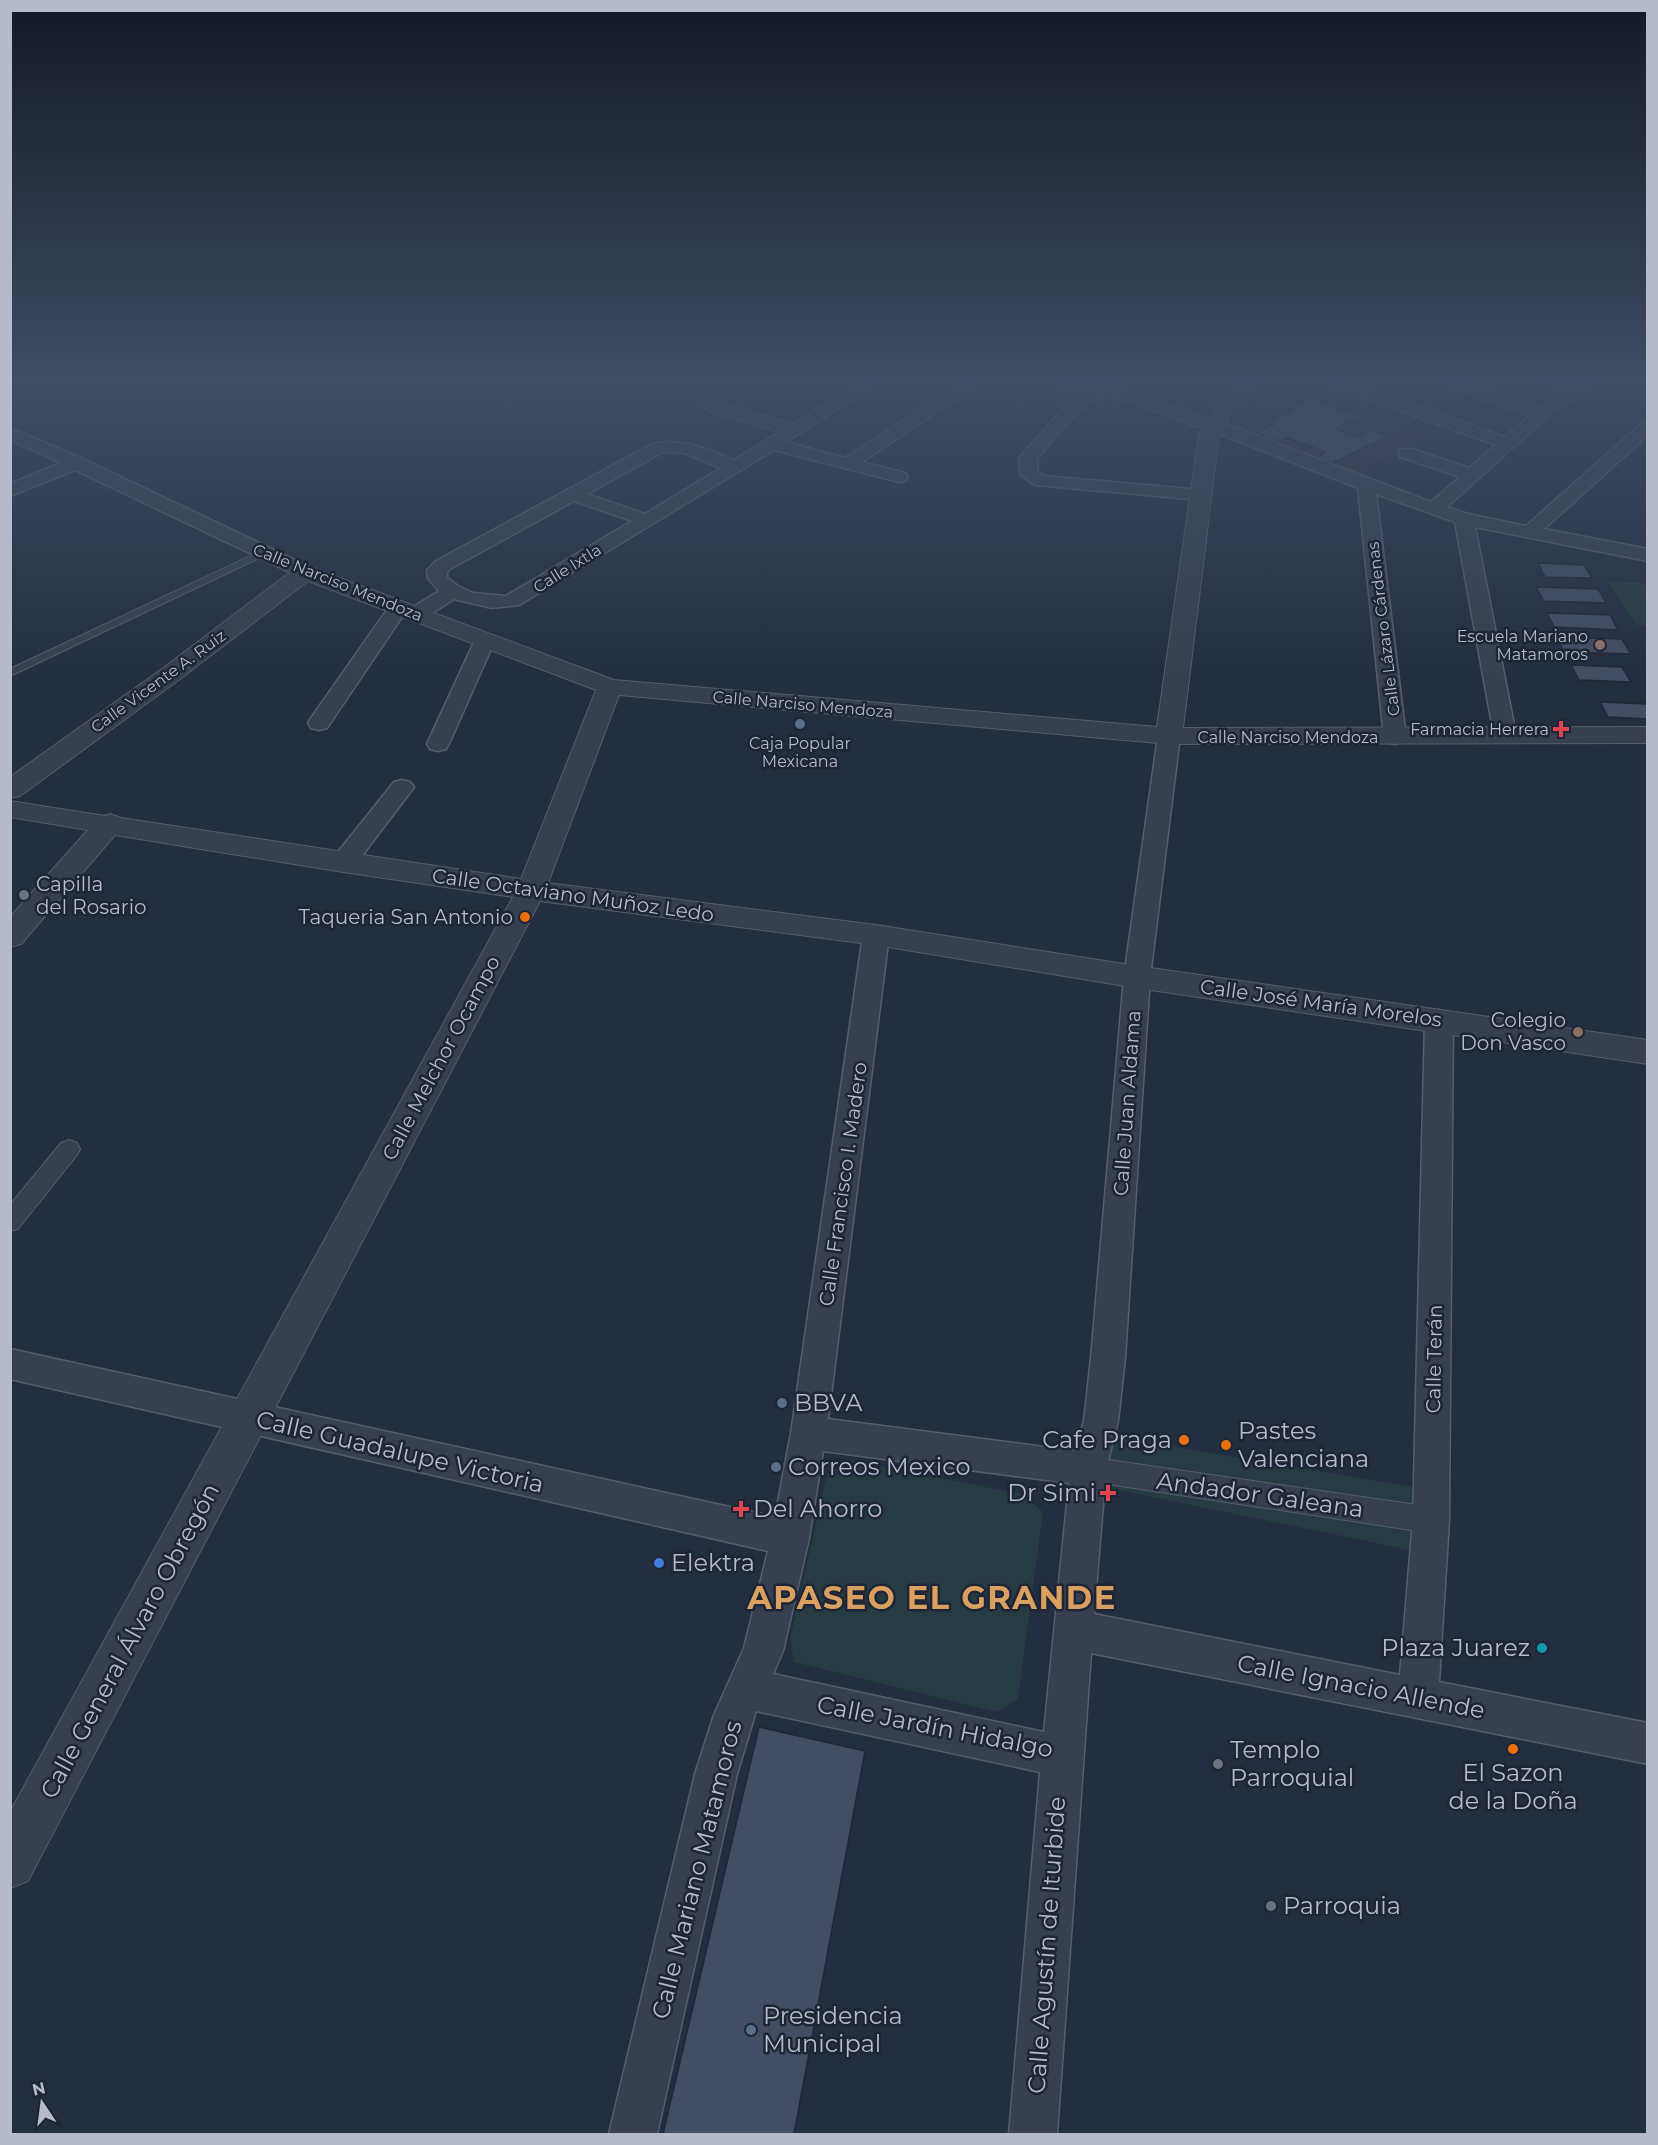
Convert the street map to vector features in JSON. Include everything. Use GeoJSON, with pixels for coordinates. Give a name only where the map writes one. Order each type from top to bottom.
{"type":"FeatureCollection","features":[{"type":"Feature","properties":{"kind":"street"},"geometry":{"type":"LineString","coordinates":[[10,491],[36,480]]}},
{"type":"Feature","properties":{"kind":"street","name":"Calle Narciso Mendoza"},"geometry":{"type":"LineString","coordinates":[[113,480],[305,572],[610,687],[1169,736],[1647,735]]}},
{"type":"Feature","properties":{"kind":"street"},"geometry":{"type":"LineString","coordinates":[[461,594],[440,584],[436,574],[437,570],[600,480]]}},
{"type":"Feature","properties":{"kind":"street","name":"Calle Ixtla"},"geometry":{"type":"LineString","coordinates":[[461,594],[504,604],[527,593],[713,480]]}},
{"type":"Feature","properties":{"kind":"street"},"geometry":{"type":"LineString","coordinates":[[1039,480],[1201,495]]}},
{"type":"Feature","properties":{"kind":"street"},"geometry":{"type":"LineString","coordinates":[[1169,736],[1203,480]]}},
{"type":"Feature","properties":{"kind":"street"},"geometry":{"type":"LineString","coordinates":[[1353,480],[1464,519],[1647,555]]}},
{"type":"Feature","properties":{"kind":"street"},"geometry":{"type":"LineString","coordinates":[[1435,508],[1466,480]]}},
{"type":"Feature","properties":{"kind":"street"},"geometry":{"type":"LineString","coordinates":[[1529,533],[1587,480]]}},
{"type":"Feature","properties":{"kind":"street","name":"Calle Lázaro Cárdenas"},"geometry":{"type":"LineString","coordinates":[[1366,485],[1395,737]]}},
{"type":"Feature","properties":{"kind":"street"},"geometry":{"type":"LineString","coordinates":[[573,495],[646,520]]}},
{"type":"Feature","properties":{"kind":"street"},"geometry":{"type":"LineString","coordinates":[[1464,519],[1505,735]]}},
{"type":"Feature","properties":{"kind":"street","name":"Calle Vicente A. Ruiz"},"geometry":{"type":"LineString","coordinates":[[10,790],[171,674],[305,572]]}},
{"type":"Feature","properties":{"kind":"street"},"geometry":{"type":"LineString","coordinates":[[319,723],[415,614],[461,594]]}},
{"type":"Feature","properties":{"kind":"street"},"geometry":{"type":"LineString","coordinates":[[438,744],[485,640]]}},
{"type":"Feature","properties":{"kind":"street","name":"Calle Melchor Ocampo"},"geometry":{"type":"LineString","coordinates":[[249,1418],[531,890],[610,687]]}},
{"type":"Feature","properties":{"kind":"street","name":"Calle Juan Aldama"},"geometry":{"type":"LineString","coordinates":[[1088,1469],[1101,1421],[1108,1358],[1137,977],[1169,736]]}},
{"type":"Feature","properties":{"kind":"street"},"geometry":{"type":"LineString","coordinates":[[343,863],[402,787]]}},
{"type":"Feature","properties":{"kind":"street","name":"Calle Octaviano Muñoz Ledo"},"geometry":{"type":"LineString","coordinates":[[10,809],[110,823],[343,863],[876,935],[1137,977]]}},
{"type":"Feature","properties":{"kind":"street"},"geometry":{"type":"LineString","coordinates":[[10,938],[110,823]]}},
{"type":"Feature","properties":{"kind":"street","name":"Calle Francisco I. Madero"},"geometry":{"type":"LineString","coordinates":[[809,1433],[876,935]]}},
{"type":"Feature","properties":{"kind":"street","name":"Calle José María Morelos"},"geometry":{"type":"LineString","coordinates":[[1137,977],[1647,1052]]}},
{"type":"Feature","properties":{"kind":"street","name":"Calle Terán"},"geometry":{"type":"LineString","coordinates":[[1418,1698],[1431,1520],[1439,1020]]}},
{"type":"Feature","properties":{"kind":"street"},"geometry":{"type":"LineString","coordinates":[[10,1222],[69,1149]]}},
{"type":"Feature","properties":{"kind":"street","name":"Calle Guadalupe Victoria"},"geometry":{"type":"LineString","coordinates":[[10,1364],[790,1538]]}},
{"type":"Feature","properties":{"kind":"street","name":"Calle General Álvaro Obregón"},"geometry":{"type":"LineString","coordinates":[[10,1863],[249,1418]]}},
{"type":"Feature","properties":{"kind":"street"},"geometry":{"type":"LineString","coordinates":[[809,1433],[1088,1469]]}},
{"type":"Feature","properties":{"kind":"street","name":"Calle Mariano Matamoros"},"geometry":{"type":"LineString","coordinates":[[633,2134],[716,1774],[734,1715],[763,1651],[790,1538],[809,1433]]}},
{"type":"Feature","properties":{"kind":"street","name":"Andador Galeana"},"geometry":{"type":"LineString","coordinates":[[1088,1469],[1431,1520]]}},
{"type":"Feature","properties":{"kind":"street","name":"Calle Jardín Hidalgo"},"geometry":{"type":"LineString","coordinates":[[747,1689],[1062,1756],[1088,1469]]}},
{"type":"Feature","properties":{"kind":"street","name":"Calle Ignacio Allende"},"geometry":{"type":"LineString","coordinates":[[1075,1630],[1647,1744]]}},
{"type":"Feature","properties":{"kind":"street","name":"Calle Agustín de Iturbide"},"geometry":{"type":"LineString","coordinates":[[1033,2134],[1062,1756]]}},
{"type":"Feature","properties":{"kind":"lane"},"geometry":{"type":"LineString","coordinates":[[10,673],[265,553]]}},
{"type":"Feature","properties":{"kind":"green space"},"geometry":{"type":"Polygon","coordinates":[[[1609,582],[1647,583],[1647,625],[1636,625],[1609,582]]]}},
{"type":"Feature","properties":{"kind":"green space"},"geometry":{"type":"Polygon","coordinates":[[[1111,1436],[1413,1487],[1410,1550],[1104,1487],[1111,1436]]]}},
{"type":"Feature","properties":{"kind":"green space"},"geometry":{"type":"Polygon","coordinates":[[[852,1461],[1022,1494],[1043,1512],[1018,1699],[996,1712],[794,1662],[790,1639],[827,1474],[852,1461]]]}},
{"type":"Feature","properties":{"kind":"building"},"geometry":{"type":"Polygon","coordinates":[[[1538,563],[1584,565],[1592,578],[1545,577],[1538,563]]]}},
{"type":"Feature","properties":{"kind":"building"},"geometry":{"type":"Polygon","coordinates":[[[1536,587],[1598,589],[1606,603],[1544,601],[1536,587]]]}},
{"type":"Feature","properties":{"kind":"building"},"geometry":{"type":"Polygon","coordinates":[[[1547,613],[1610,615],[1618,630],[1554,627],[1547,613]]]}},
{"type":"Feature","properties":{"kind":"building"},"geometry":{"type":"Polygon","coordinates":[[[1556,637],[1622,639],[1631,654],[1564,652],[1556,637]]]}},
{"type":"Feature","properties":{"kind":"building"},"geometry":{"type":"Polygon","coordinates":[[[1571,665],[1622,667],[1631,682],[1579,680],[1571,665]]]}},
{"type":"Feature","properties":{"kind":"building"},"geometry":{"type":"Polygon","coordinates":[[[1600,702],[1648,704],[1648,719],[1608,717],[1600,702]]]}},
{"type":"Feature","properties":{"kind":"building","name":"Presidencia Municipal"},"geometry":{"type":"Polygon","coordinates":[[[759,1727],[865,1751],[794,2134],[663,2134],[759,1727]]]}},
{"type":"Feature","properties":{"kind":"place","name":"Escuela Mariano Matamoros"},"geometry":{"type":"Point","coordinates":[1600,645]}},
{"type":"Feature","properties":{"kind":"place","name":"Caja Popular Mexicana"},"geometry":{"type":"Point","coordinates":[800,724]}},
{"type":"Feature","properties":{"kind":"place","name":"Farmacia Herrera"},"geometry":{"type":"Point","coordinates":[1561,729]}},
{"type":"Feature","properties":{"kind":"place","name":"Capilla del Rosario"},"geometry":{"type":"Point","coordinates":[24,895]}},
{"type":"Feature","properties":{"kind":"place","name":"Taqueria San Antonio"},"geometry":{"type":"Point","coordinates":[525,917]}},
{"type":"Feature","properties":{"kind":"place","name":"Colegio Don Vasco"},"geometry":{"type":"Point","coordinates":[1578,1032]}},
{"type":"Feature","properties":{"kind":"place","name":"BBVA"},"geometry":{"type":"Point","coordinates":[782,1403]}},
{"type":"Feature","properties":{"kind":"place","name":"Cafe Praga"},"geometry":{"type":"Point","coordinates":[1184,1440]}},
{"type":"Feature","properties":{"kind":"place","name":"Pastes Valenciana"},"geometry":{"type":"Point","coordinates":[1226,1445]}},
{"type":"Feature","properties":{"kind":"place","name":"Correos Mexico"},"geometry":{"type":"Point","coordinates":[776,1467]}},
{"type":"Feature","properties":{"kind":"place","name":"Dr Simi"},"geometry":{"type":"Point","coordinates":[1108,1493]}},
{"type":"Feature","properties":{"kind":"place","name":"Del Ahorro"},"geometry":{"type":"Point","coordinates":[741,1509]}},
{"type":"Feature","properties":{"kind":"place","name":"Elektra"},"geometry":{"type":"Point","coordinates":[659,1563]}},
{"type":"Feature","properties":{"kind":"place","name":"Plaza Juarez"},"geometry":{"type":"Point","coordinates":[1542,1648]}},
{"type":"Feature","properties":{"kind":"place","name":"El Sazon de la Doña"},"geometry":{"type":"Point","coordinates":[1513,1749]}},
{"type":"Feature","properties":{"kind":"place","name":"Templo Parroquial"},"geometry":{"type":"Point","coordinates":[1218,1764]}},
{"type":"Feature","properties":{"kind":"place","name":"Parroquia"},"geometry":{"type":"Point","coordinates":[1271,1906]}},
{"type":"Feature","properties":{"kind":"place","name":"Presidencia Municipal"},"geometry":{"type":"Point","coordinates":[751,2030]}},
{"type":"Feature","properties":{"kind":"district","name":"APASEO EL GRANDE"},"geometry":{"type":"Point","coordinates":[932,1598]}}]}
